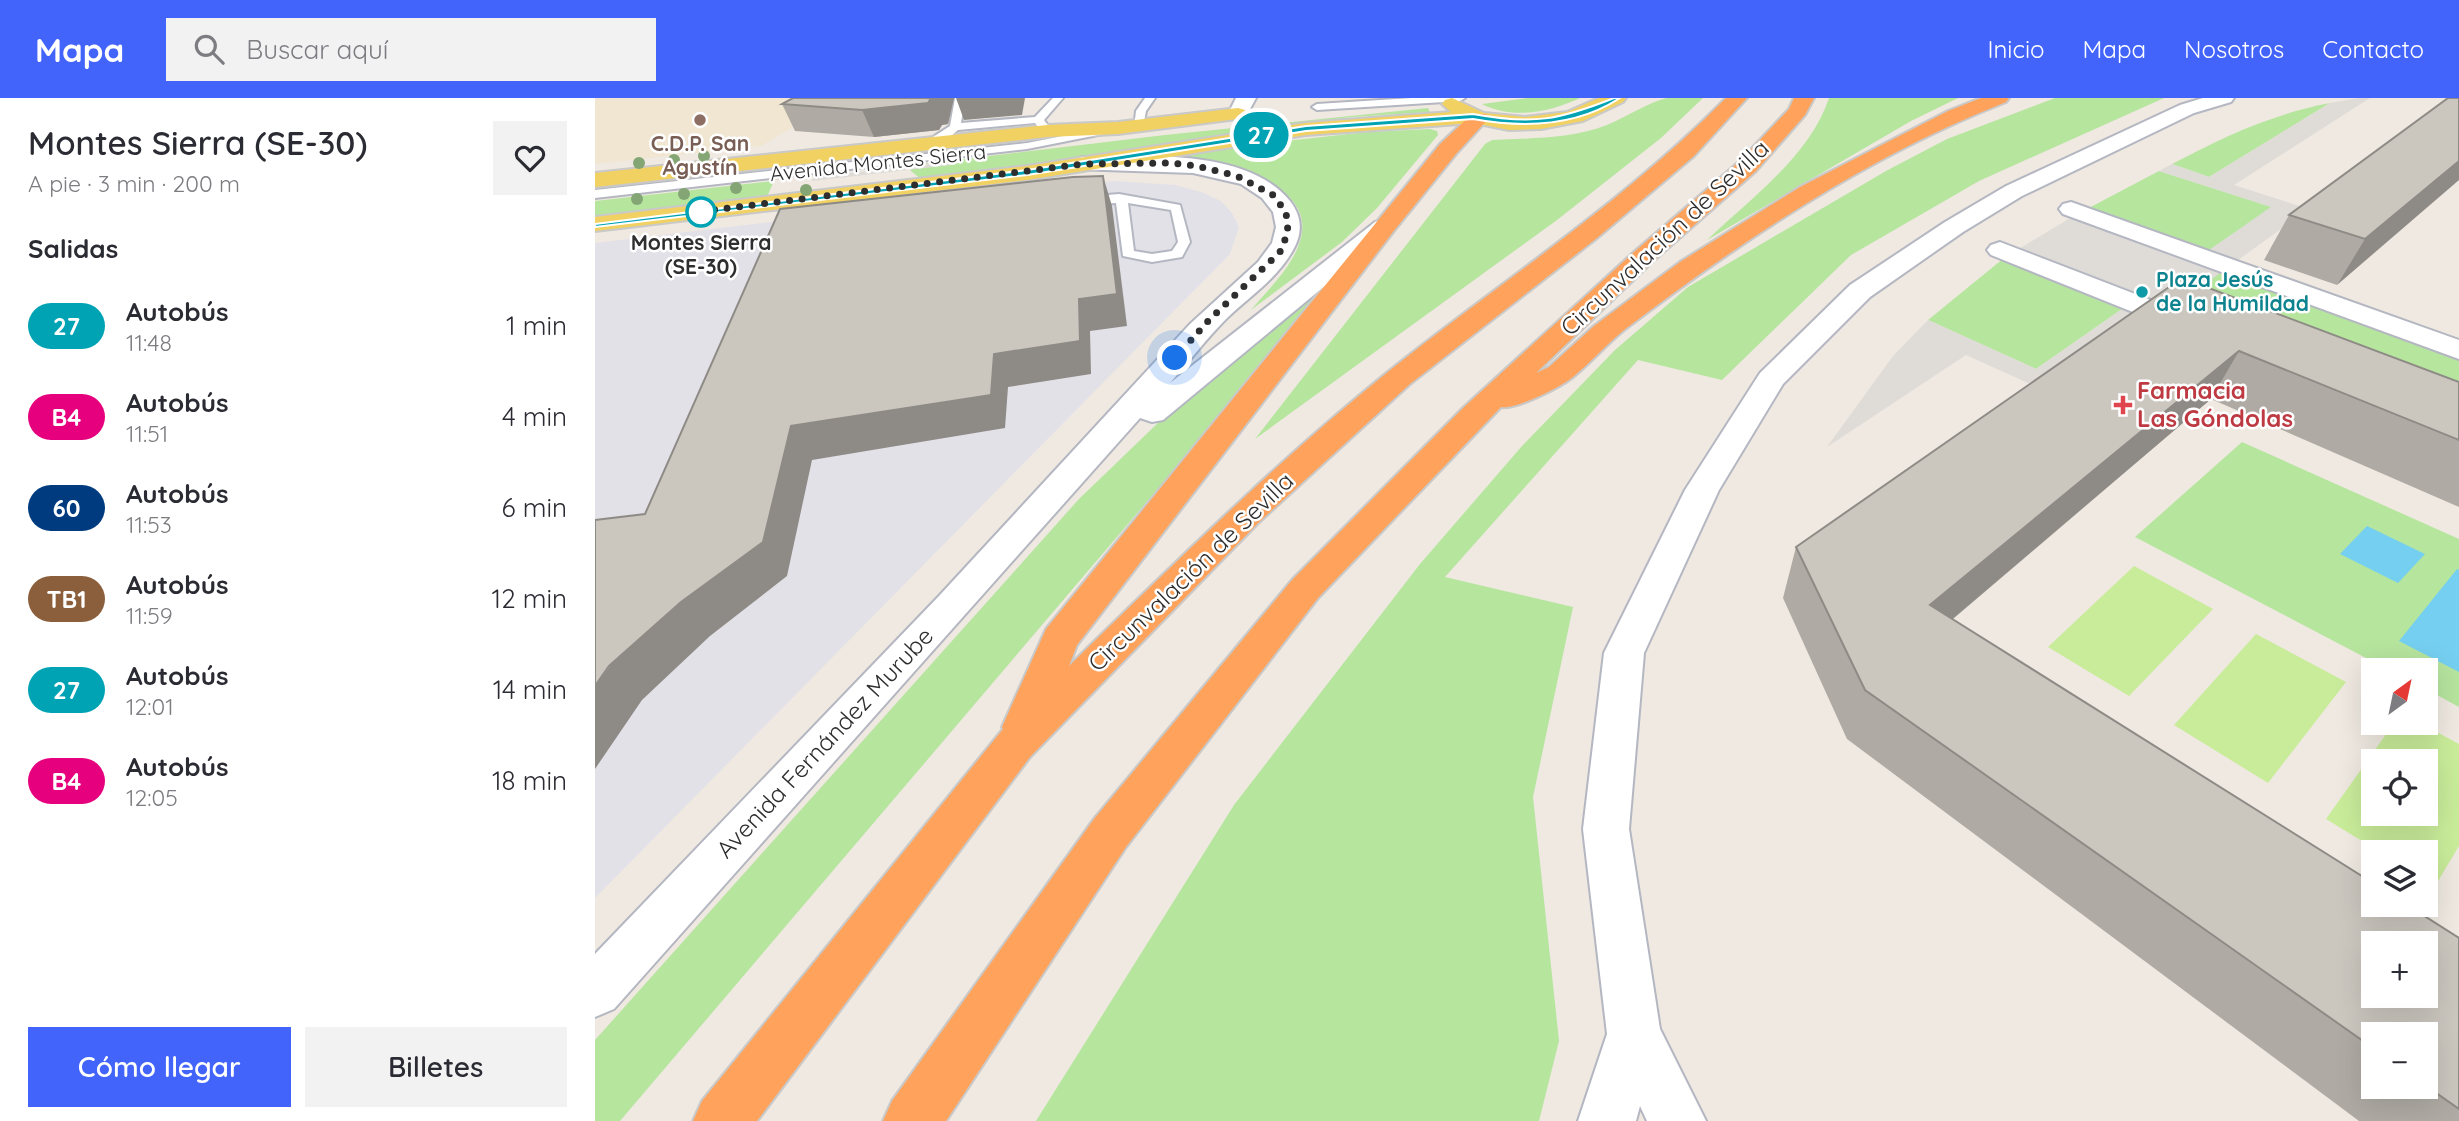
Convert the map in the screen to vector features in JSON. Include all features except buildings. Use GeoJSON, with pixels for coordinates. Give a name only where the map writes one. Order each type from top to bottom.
{"type":"FeatureCollection","features":[{"type":"Feature","properties":{"kind":"highway"},"geometry":{"type":"LineString","coordinates":[[1474,415],[1560,373],[1604,332],[1678,276],[1797,199],[1955,116],[1999,98]]}},
{"type":"Feature","properties":{"kind":"highway","name":"Circunvalación de Sevilla"},"geometry":{"type":"LineString","coordinates":[[722,1121],[1015,745],[1246,515],[1399,378],[1588,233],[1686,151],[1736,100]]}},
{"type":"Feature","properties":{"kind":"highway","name":"Circunvalación de Sevilla"},"geometry":{"type":"LineString","coordinates":[[912,1121],[1110,833],[1305,589],[1474,415],[1643,257],[1748,166],[1801,104]]}},
{"type":"Feature","properties":{"kind":"highway"},"geometry":{"type":"LineString","coordinates":[[1015,745],[1060,639],[1384,228],[1476,117]]}},
{"type":"Feature","properties":{"kind":"main road"},"geometry":{"type":"LineString","coordinates":[[1290,109],[1317,107],[1361,98]]}},
{"type":"Feature","properties":{"kind":"main road","name":"Avenida Montes Sierra"},"geometry":{"type":"LineString","coordinates":[[595,224],[899,196],[1025,181],[1083,164],[1306,129],[1476,117],[1522,123],[1547,122],[1572,117],[1616,98]]}},
{"type":"Feature","properties":{"kind":"main road"},"geometry":{"type":"LineString","coordinates":[[1451,99],[1458,110],[1476,117]]}},
{"type":"Feature","properties":{"kind":"main road","name":"Avenida Montes Sierra"},"geometry":{"type":"LineString","coordinates":[[595,180],[931,143],[1043,125],[1128,127],[1242,106],[1264,112]]}},
{"type":"Feature","properties":{"kind":"street"},"geometry":{"type":"LineString","coordinates":[[1677,1121],[1634,1034],[1606,829],[1624,653],[1702,490],[1771,379],[1860,291],[1954,227],[2014,191],[2187,109],[2224,98]]}},
{"type":"Feature","properties":{"kind":"street","name":"Avenida Montes Sierra"},"geometry":{"type":"LineString","coordinates":[[1083,164],[1170,163],[1220,171],[1254,183],[1273,195],[1286,212],[1288,232],[1280,252]]}},
{"type":"Feature","properties":{"kind":"street"},"geometry":{"type":"LineString","coordinates":[[2071,209],[2459,350]]}},
{"type":"Feature","properties":{"kind":"street","name":"Avenida Fernández Murube"},"geometry":{"type":"LineString","coordinates":[[1054,496],[1239,341],[1384,228]]}},
{"type":"Feature","properties":{"kind":"street"},"geometry":{"type":"LineString","coordinates":[[2000,250],[2215,335]]}},
{"type":"Feature","properties":{"kind":"street","name":"Avenida Fernández Murube"},"geometry":{"type":"LineString","coordinates":[[595,991],[1054,496],[1210,319],[1280,252]]}},
{"type":"Feature","properties":{"kind":"street"},"geometry":{"type":"LineString","coordinates":[[1607,1121],[1634,1034]]}},
{"type":"Feature","properties":{"kind":"lane"},"geometry":{"type":"LineString","coordinates":[[931,143],[942,138],[954,127],[960,98]]}},
{"type":"Feature","properties":{"kind":"lane"},"geometry":{"type":"LineString","coordinates":[[954,127],[1043,125],[1058,98]]}},
{"type":"Feature","properties":{"kind":"lane"},"geometry":{"type":"LineString","coordinates":[[1128,127],[1150,98]]}},
{"type":"Feature","properties":{"kind":"lane"},"geometry":{"type":"LineString","coordinates":[[1317,107],[1451,99]]}},
{"type":"Feature","properties":{"kind":"lane","name":"Avenida Montes Sierra"},"geometry":{"type":"LineString","coordinates":[[595,194],[1027,146],[1128,127]]}},
{"type":"Feature","properties":{"kind":"lane"},"geometry":{"type":"LineString","coordinates":[[1071,202],[1119,198],[1152,200],[1176,208],[1184,242],[1177,254],[1159,258],[1136,257],[1128,253],[1122,201],[1119,198]]}},
{"type":"Feature","properties":{"kind":"shaded area","name":"C.D.P. San Agustín"},"geometry":{"type":"Polygon","coordinates":[[[595,98],[842,98],[761,146],[595,164],[595,98]]]}},
{"type":"Feature","properties":{"kind":"shaded area"},"geometry":{"type":"Polygon","coordinates":[[[2370,98],[2234,185],[2309,209],[2052,394],[1966,355],[1827,447],[1893,356],[1928,320],[2036,369],[2125,307],[2017,250],[2072,217],[2205,253],[2271,207],[2159,171],[2172,164],[2209,177],[2330,103],[2370,98]]]}},
{"type":"Feature","properties":{"kind":"shaded area"},"geometry":{"type":"Polygon","coordinates":[[[952,161],[951,165],[812,181],[814,177],[952,161]]]}},
{"type":"Feature","properties":{"kind":"shaded area"},"geometry":{"type":"Polygon","coordinates":[[[1114,181],[1175,185],[1221,201],[1232,213],[1239,227],[1230,254],[595,898],[595,243],[1114,181]]]}},
{"type":"Feature","properties":{"kind":"green space"},"geometry":{"type":"Polygon","coordinates":[[[1527,98],[1580,98],[1544,110],[1519,113],[1506,112],[1482,104],[1527,98]]]}},
{"type":"Feature","properties":{"kind":"green space"},"geometry":{"type":"Polygon","coordinates":[[[1667,98],[1703,98],[1661,138],[1557,220],[1255,439],[1485,144],[1492,140],[1550,137],[1593,130],[1667,98]]]}},
{"type":"Feature","properties":{"kind":"green space"},"geometry":{"type":"Polygon","coordinates":[[[1829,98],[1958,98],[1911,121],[1707,240],[1793,158],[1820,119],[1829,98]]]}},
{"type":"Feature","properties":{"kind":"green space"},"geometry":{"type":"Polygon","coordinates":[[[2055,98],[2164,98],[1979,181],[1851,255],[1722,380],[1638,360],[1445,577],[1573,607],[1533,797],[1559,1041],[1539,1121],[1036,1121],[1234,805],[1420,564],[1522,446],[1615,350],[1688,287],[1886,171],[1947,139],[2055,98]]]}},
{"type":"Feature","properties":{"kind":"green space"},"geometry":{"type":"Polygon","coordinates":[[[2330,103],[2209,177],[2172,164],[2248,128],[2288,113],[2330,103]]]}},
{"type":"Feature","properties":{"kind":"green space"},"geometry":{"type":"Polygon","coordinates":[[[1428,108],[1430,112],[1353,117],[1246,131],[1083,159],[922,180],[905,166],[1165,135],[1428,108]]]}},
{"type":"Feature","properties":{"kind":"green space"},"geometry":{"type":"Polygon","coordinates":[[[1437,131],[1438,135],[1377,208],[1342,242],[1251,310],[1292,259],[1302,232],[1299,211],[1287,195],[1267,182],[1216,166],[1170,157],[1205,150],[1367,132],[1437,131]]]}},
{"type":"Feature","properties":{"kind":"green space"},"geometry":{"type":"Polygon","coordinates":[[[2159,171],[2272,207],[2205,253],[2085,210],[2159,171]]]}},
{"type":"Feature","properties":{"kind":"green space"},"geometry":{"type":"Polygon","coordinates":[[[774,181],[766,199],[595,218],[595,201],[774,181]]]}},
{"type":"Feature","properties":{"kind":"green space"},"geometry":{"type":"Polygon","coordinates":[[[2004,258],[2125,307],[2036,369],[1928,320],[2004,258]]]}},
{"type":"Feature","properties":{"kind":"green space"},"geometry":{"type":"Polygon","coordinates":[[[2220,270],[2459,357],[2459,405],[2166,309],[2220,270]]]}},
{"type":"Feature","properties":{"kind":"green space"},"geometry":{"type":"Polygon","coordinates":[[[1310,293],[1322,296],[620,1121],[595,1121],[595,1040],[1079,499],[1188,394],[1310,293]]]}},
{"type":"Feature","properties":{"kind":"green space"},"geometry":{"type":"Polygon","coordinates":[[[2242,442],[2459,539],[2459,707],[2438,696],[2438,658],[2366,658],[2135,537],[2242,442]]]}},
{"type":"Feature","properties":{"kind":"green space"},"geometry":{"type":"Polygon","coordinates":[[[2134,566],[2213,609],[2129,696],[2048,647],[2134,566]]]}},
{"type":"Feature","properties":{"kind":"green space"},"geometry":{"type":"Polygon","coordinates":[[[2256,634],[2346,682],[2268,783],[2174,725],[2256,634]]]}},
{"type":"Feature","properties":{"kind":"green space"},"geometry":{"type":"Polygon","coordinates":[[[2438,733],[2459,744],[2459,846],[2438,881],[2438,840],[2361,840],[2326,819],[2361,770],[2361,826],[2438,826],[2438,749],[2376,749],[2386,735],[2438,735],[2438,733]]]}},
{"type":"Feature","properties":{"kind":"water"},"geometry":{"type":"Polygon","coordinates":[[[2367,526],[2425,554],[2398,583],[2340,554],[2367,526]]]}},
{"type":"Feature","properties":{"kind":"water"},"geometry":{"type":"Polygon","coordinates":[[[2457,569],[2459,570],[2459,672],[2438,661],[2438,658],[2432,658],[2399,641],[2457,569]]]}},
{"type":"Feature","properties":{"kind":"bus line","name":"27"},"geometry":{"type":"LineString","coordinates":[[595,224],[1027,173],[1306,129],[1473,117],[1501,122],[1547,122],[1572,117],[1616,98]]}},
{"type":"Feature","properties":{"kind":"place","name":"C.D.P. San Agustín"},"geometry":{"type":"Point","coordinates":[700,120]}},
{"type":"Feature","properties":{"kind":"place","name":"Montes Sierra (SE-30)"},"geometry":{"type":"Point","coordinates":[701,212]}},
{"type":"Feature","properties":{"kind":"place","name":"Plaza Jesús de la Humildad"},"geometry":{"type":"Point","coordinates":[2142,292]}},
{"type":"Feature","properties":{"kind":"place","name":"Farmacia Las Góndolas"},"geometry":{"type":"Point","coordinates":[2123,405]}},
{"type":"Feature","properties":{"kind":"route"},"geometry":{"type":"LineString","coordinates":[[701,212],[689,213],[1083,164],[1170,163],[1197,166],[1237,176],[1273,195],[1286,212],[1288,232],[1280,252],[1210,319],[1175,358]]}}]}
